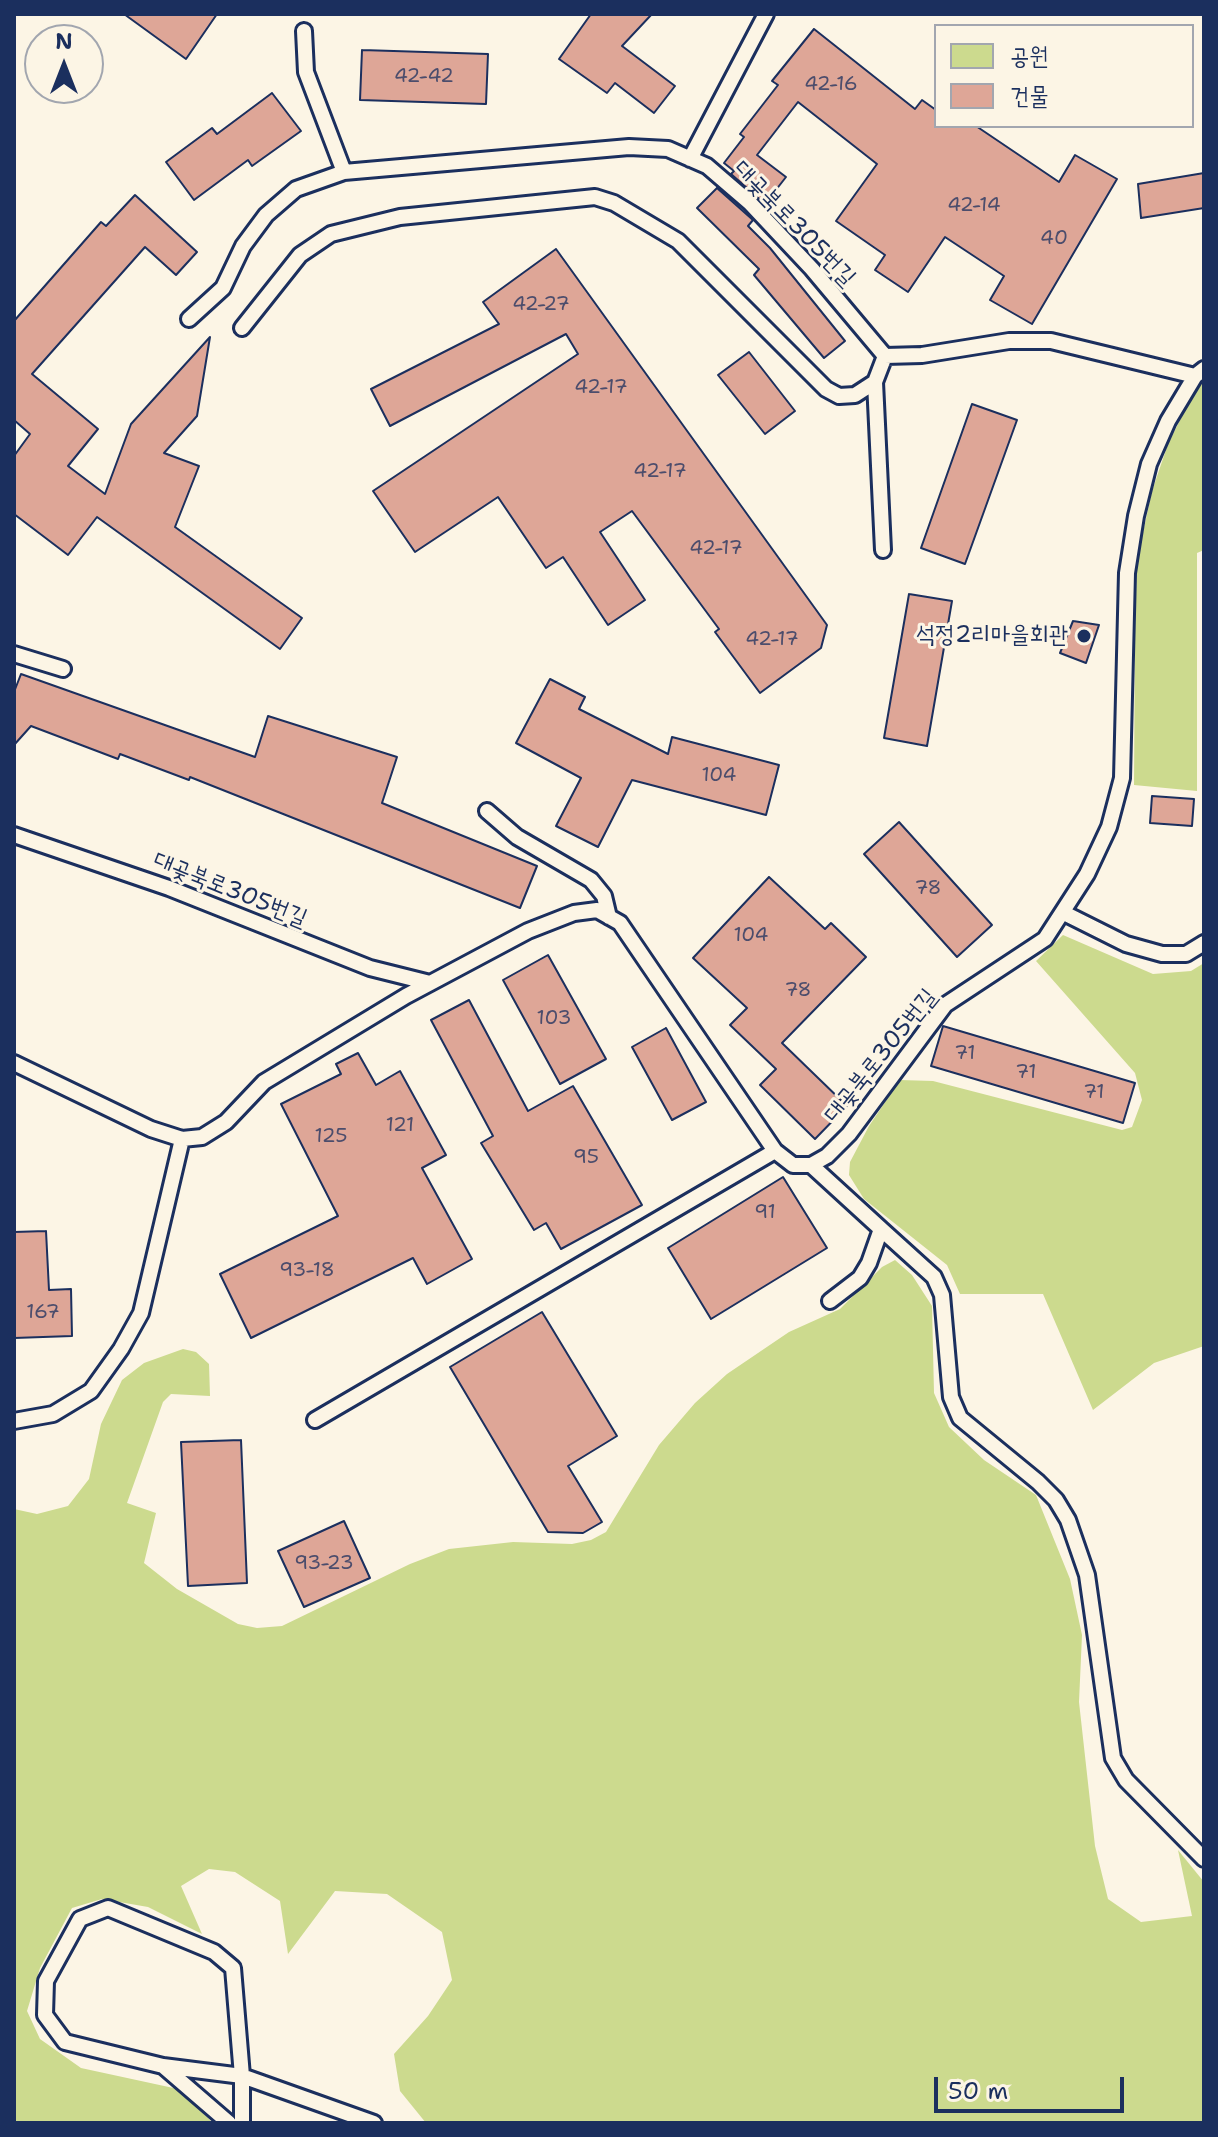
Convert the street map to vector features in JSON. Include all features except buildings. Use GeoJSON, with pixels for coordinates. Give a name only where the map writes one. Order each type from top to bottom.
{"type":"FeatureCollection","features":[{"type":"Feature","properties":{"kind":"lane"},"geometry":{"type":"LineString","coordinates":[[690,159],[766,14]]}},
{"type":"Feature","properties":{"kind":"lane"},"geometry":{"type":"LineString","coordinates":[[304,31],[306,72],[344,172]]}},
{"type":"Feature","properties":{"kind":"lane","name":"대곶북로305번길"},"geometry":{"type":"LineString","coordinates":[[189,319],[223,288],[243,246],[266,215],[296,189],[344,172],[629,147],[668,149],[707,166],[750,203],[812,269],[885,356],[922,355],[1009,341],[1051,341],[1200,372],[1168,421],[1155,449],[1136,516],[1127,573],[1122,778],[1109,827],[1064,913],[1045,939],[945,1005],[849,1134],[827,1156],[811,1165]]}},
{"type":"Feature","properties":{"kind":"lane"},"geometry":{"type":"LineString","coordinates":[[242,328],[300,255],[331,234],[400,217],[595,197],[614,203],[678,241],[826,389],[839,396],[855,395],[875,382]]}},
{"type":"Feature","properties":{"kind":"lane"},"geometry":{"type":"LineString","coordinates":[[883,550],[875,382],[885,356]]}},
{"type":"Feature","properties":{"kind":"lane"},"geometry":{"type":"LineString","coordinates":[[14,654],[63,669]]}},
{"type":"Feature","properties":{"kind":"lane"},"geometry":{"type":"LineString","coordinates":[[487,811],[517,837],[591,880],[604,896],[609,917]]}},
{"type":"Feature","properties":{"kind":"lane","name":"대곶북로305번길"},"geometry":{"type":"LineString","coordinates":[[14,835],[169,888],[370,968],[430,983]]}},
{"type":"Feature","properties":{"kind":"lane"},"geometry":{"type":"LineString","coordinates":[[14,1063],[151,1129],[182,1139],[202,1137],[226,1122],[264,1082],[430,983],[528,931],[574,913],[597,910],[620,923],[775,1151],[793,1165],[811,1165],[920,1261],[934,1277],[942,1295],[951,1397],[960,1418],[1038,1482],[1056,1500],[1068,1520],[1092,1600],[1113,1758],[1126,1780],[1204,1859]]}},
{"type":"Feature","properties":{"kind":"lane"},"geometry":{"type":"LineString","coordinates":[[1064,913],[1126,944],[1162,954],[1186,954],[1204,943]]}},
{"type":"Feature","properties":{"kind":"lane"},"geometry":{"type":"LineString","coordinates":[[14,1421],[53,1414],[91,1391],[121,1349],[141,1313],[182,1139]]}},
{"type":"Feature","properties":{"kind":"lane"},"geometry":{"type":"LineString","coordinates":[[315,1420],[775,1151]]}},
{"type":"Feature","properties":{"kind":"lane"},"geometry":{"type":"LineString","coordinates":[[830,1301],[860,1278],[881,1229]]}},
{"type":"Feature","properties":{"kind":"lane"},"geometry":{"type":"LineString","coordinates":[[242,2123],[242,2076],[233,1968],[214,1952],[108,1908],[80,1919],[46,1981],[45,2015],[65,2042],[163,2066],[242,2076],[374,2123]]}},
{"type":"Feature","properties":{"kind":"lane"},"geometry":{"type":"LineString","coordinates":[[163,2066],[229,2123]]}},
{"type":"Feature","properties":{"kind":"green space"},"geometry":{"type":"Polygon","coordinates":[[[1204,381],[1204,550],[1197,553],[1197,791],[1134,785],[1135,631],[1137,560],[1152,491],[1168,444],[1191,398],[1204,381]]]}},
{"type":"Feature","properties":{"kind":"green space"},"geometry":{"type":"Polygon","coordinates":[[[1063,935],[1153,974],[1191,971],[1204,963],[1204,1346],[1154,1363],[1093,1410],[1043,1294],[960,1294],[947,1265],[864,1199],[849,1175],[850,1162],[869,1126],[900,1080],[933,1081],[1122,1130],[1132,1127],[1142,1100],[1135,1073],[1036,961],[1063,935]]]}},
{"type":"Feature","properties":{"kind":"green space"},"geometry":{"type":"Polygon","coordinates":[[[895,1260],[912,1275],[932,1306],[934,1393],[949,1427],[984,1460],[1036,1495],[1070,1579],[1082,1635],[1079,1702],[1095,1846],[1108,1899],[1141,1922],[1192,1916],[1178,1850],[1204,1882],[1204,2123],[426,2123],[400,2091],[394,2054],[428,2016],[452,1980],[442,1932],[387,1894],[335,1891],[288,1954],[280,1901],[235,1872],[209,1869],[181,1886],[202,1934],[148,1907],[102,1899],[72,1908],[40,1968],[27,2011],[40,2039],[81,2068],[178,2089],[213,2123],[14,2123],[14,1509],[37,1514],[68,1506],[89,1479],[101,1424],[122,1380],[144,1363],[183,1349],[196,1352],[209,1364],[210,1396],[171,1394],[163,1402],[127,1503],[156,1513],[144,1563],[177,1589],[238,1624],[257,1628],[282,1626],[410,1564],[449,1549],[513,1542],[572,1544],[591,1540],[606,1532],[659,1445],[695,1403],[727,1374],[789,1332],[840,1309],[882,1267],[895,1260]]]}},
{"type":"Feature","properties":{"kind":"place","name":"석정2리마을회관"},"geometry":{"type":"Point","coordinates":[1084,636]}}]}
